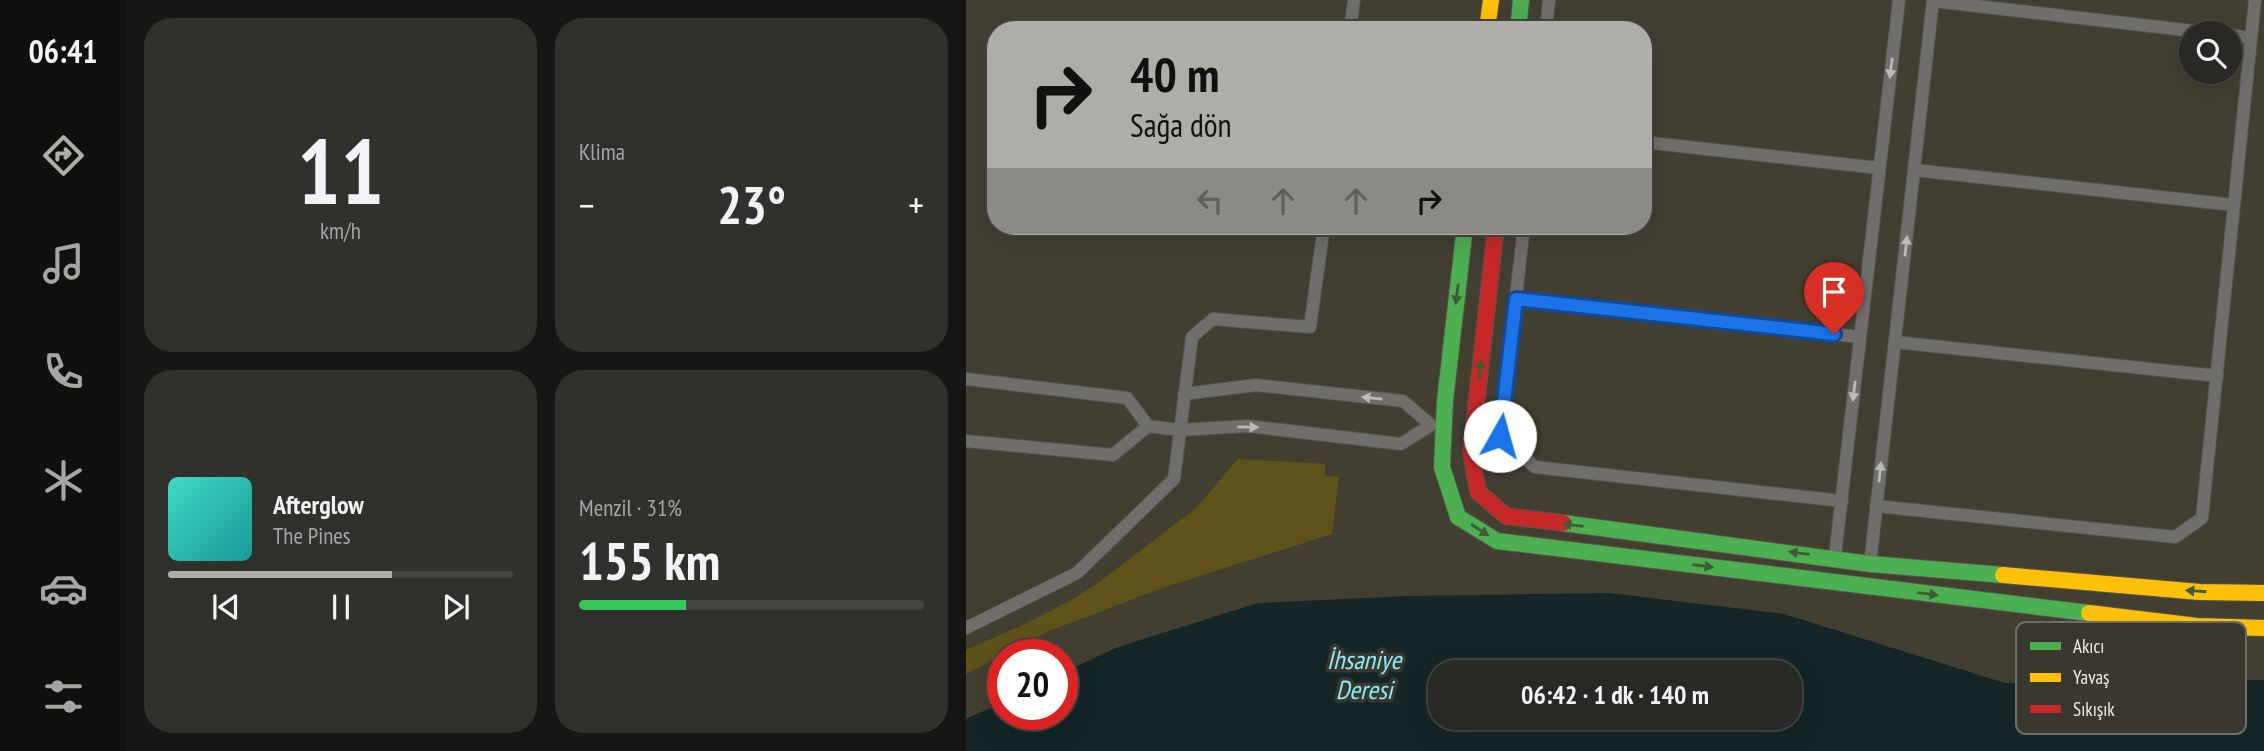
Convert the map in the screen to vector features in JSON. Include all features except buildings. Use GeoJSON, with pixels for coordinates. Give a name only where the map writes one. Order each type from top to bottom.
{"type":"FeatureCollection","features":[{"type":"Feature","properties":{"kind":"main road"},"geometry":{"type":"LineString","coordinates":[[1489,21],[1491,0]]}},
{"type":"Feature","properties":{"kind":"main road"},"geometry":{"type":"LineString","coordinates":[[1519,21],[1521,0]]}},
{"type":"Feature","properties":{"kind":"main road"},"geometry":{"type":"LineString","coordinates":[[1464,235],[1445,401],[1442,467],[1458,517],[1497,541],[2164,622]]}},
{"type":"Feature","properties":{"kind":"main road"},"geometry":{"type":"LineString","coordinates":[[1495,235],[1472,452],[1478,492],[1506,516],[1870,564],[2200,592],[2264,593]]}},
{"type":"Feature","properties":{"kind":"main road"},"geometry":{"type":"LineString","coordinates":[[2246,627],[2264,628]]}},
{"type":"Feature","properties":{"kind":"lane"},"geometry":{"type":"LineString","coordinates":[[1351,21],[1354,0]]}},
{"type":"Feature","properties":{"kind":"lane"},"geometry":{"type":"LineString","coordinates":[[1547,21],[1549,0]]}},
{"type":"Feature","properties":{"kind":"lane"},"geometry":{"type":"LineString","coordinates":[[1835,558],[1899,0]]}},
{"type":"Feature","properties":{"kind":"lane"},"geometry":{"type":"LineString","coordinates":[[1876,506],[2175,537],[2202,518],[2255,0]]}},
{"type":"Feature","properties":{"kind":"lane"},"geometry":{"type":"LineString","coordinates":[[1870,564],[1933,1],[2179,29]]}},
{"type":"Feature","properties":{"kind":"lane"},"geometry":{"type":"LineString","coordinates":[[2242,37],[2251,38]]}},
{"type":"Feature","properties":{"kind":"lane"},"geometry":{"type":"LineString","coordinates":[[1652,143],[1880,168]]}},
{"type":"Feature","properties":{"kind":"lane"},"geometry":{"type":"LineString","coordinates":[[1914,170],[2234,205]]}},
{"type":"Feature","properties":{"kind":"lane"},"geometry":{"type":"LineString","coordinates":[[966,628],[1077,573],[1174,479],[1192,337],[1213,318],[1310,327],[1323,235]]}},
{"type":"Feature","properties":{"kind":"lane"},"geometry":{"type":"LineString","coordinates":[[1523,235],[1500,436],[1535,467],[1842,501]]}},
{"type":"Feature","properties":{"kind":"lane"},"geometry":{"type":"LineString","coordinates":[[1516,299],[1860,337]]}},
{"type":"Feature","properties":{"kind":"lane"},"geometry":{"type":"LineString","coordinates":[[1895,342],[2217,376]]}},
{"type":"Feature","properties":{"kind":"lane"},"geometry":{"type":"LineString","coordinates":[[966,379],[1126,398],[1148,426],[1180,430],[1248,426],[1401,444],[1432,425],[1403,401],[1256,386],[1184,394]]}},
{"type":"Feature","properties":{"kind":"lane"},"geometry":{"type":"LineString","coordinates":[[966,441],[1113,455],[1148,426]]}},
{"type":"Feature","properties":{"kind":"shaded area"},"geometry":{"type":"Polygon","coordinates":[[[966,0],[2264,0],[2264,751],[966,751],[966,0]]]}},
{"type":"Feature","properties":{"kind":"shaded area"},"geometry":{"type":"Polygon","coordinates":[[[1238,459],[1325,464],[1325,476],[1339,477],[1332,534],[1165,587],[1034,639],[991,639],[1075,598],[1195,509],[1238,459]]]}},
{"type":"Feature","properties":{"kind":"shaded area"},"geometry":{"type":"Polygon","coordinates":[[[987,641],[987,663],[966,674],[966,650],[987,641]]]}},
{"type":"Feature","properties":{"kind":"water","name":"İhsaniye Deresi"},"geometry":{"type":"Polygon","coordinates":[[[1609,593],[1784,614],[2005,683],[2016,683],[2016,734],[2246,734],[2246,680],[2264,680],[2264,751],[966,751],[966,719],[987,709],[987,730],[1078,730],[1078,666],[1118,647],[1258,603],[1407,596],[1609,593]]]}},
{"type":"Feature","properties":{"kind":"traffic: fast"},"geometry":{"type":"LineString","coordinates":[[1519,21],[1521,0]]}},
{"type":"Feature","properties":{"kind":"traffic: fast"},"geometry":{"type":"LineString","coordinates":[[1464,235],[1445,401],[1442,467],[1458,517],[1497,541],[2089,613]]}},
{"type":"Feature","properties":{"kind":"traffic: fast"},"geometry":{"type":"LineString","coordinates":[[1563,523],[1870,564],[2003,575]]}},
{"type":"Feature","properties":{"kind":"traffic: slow"},"geometry":{"type":"LineString","coordinates":[[1488,21],[1491,0]]}},
{"type":"Feature","properties":{"kind":"traffic: slow"},"geometry":{"type":"LineString","coordinates":[[2003,575],[2200,592],[2264,593]]}},
{"type":"Feature","properties":{"kind":"traffic: slow"},"geometry":{"type":"LineString","coordinates":[[2089,613],[2164,622]]}},
{"type":"Feature","properties":{"kind":"traffic: slow"},"geometry":{"type":"LineString","coordinates":[[2246,627],[2264,628]]}},
{"type":"Feature","properties":{"kind":"traffic: jam"},"geometry":{"type":"LineString","coordinates":[[1495,235],[1471,452],[1478,492],[1506,516],[1563,523]]}},
{"type":"Feature","properties":{"kind":"route"},"geometry":{"type":"LineString","coordinates":[[1500,436],[1516,299],[1834,334]]}}]}
